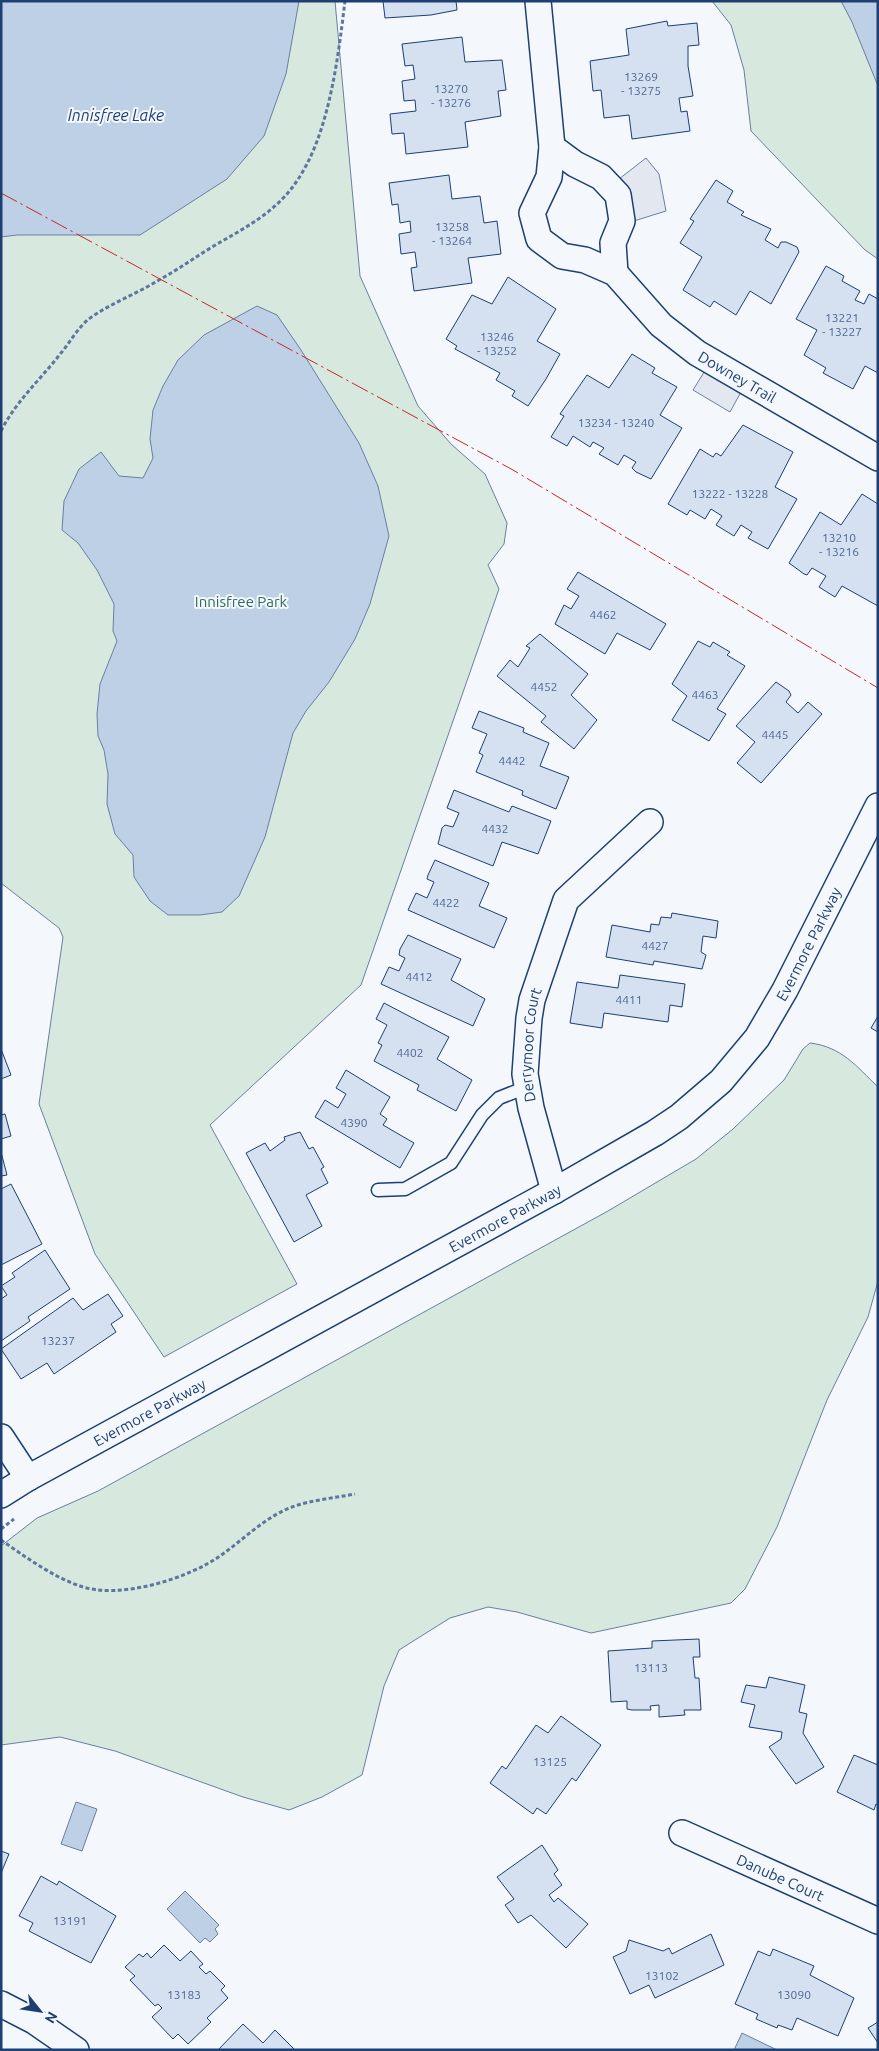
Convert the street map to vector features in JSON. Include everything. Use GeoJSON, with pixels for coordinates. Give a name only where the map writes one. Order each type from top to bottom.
{"type":"FeatureCollection","features":[{"type":"Feature","properties":{"kind":"street","name":"Downey Trail"},"geometry":{"type":"LineString","coordinates":[[538,1],[552,147],[549,177],[532,212],[539,239],[562,256],[585,260],[615,273],[661,325],[697,353],[878,458]]}},
{"type":"Feature","properties":{"kind":"street"},"geometry":{"type":"LineString","coordinates":[[552,147],[576,164],[601,177],[618,194],[622,221],[613,243],[615,273]]}},
{"type":"Feature","properties":{"kind":"street","name":"Evermore Parkway"},"geometry":{"type":"LineString","coordinates":[[1,1495],[28,1478],[554,1191],[656,1133],[679,1117],[721,1081],[757,1038],[785,990],[878,806]]}},
{"type":"Feature","properties":{"kind":"street","name":"Derrymoor Court"},"geometry":{"type":"LineString","coordinates":[[554,1191],[530,1108],[525,1074],[532,1000],[566,900],[650,822]]}},
{"type":"Feature","properties":{"kind":"street"},"geometry":{"type":"LineString","coordinates":[[1,1438],[28,1478]]}},
{"type":"Feature","properties":{"kind":"street","name":"Danube Court"},"geometry":{"type":"LineString","coordinates":[[682,1833],[878,1921]]}},
{"type":"Feature","properties":{"kind":"street"},"geometry":{"type":"LineString","coordinates":[[1,2004],[34,2021],[76,2050]]}},
{"type":"Feature","properties":{"kind":"lane"},"geometry":{"type":"LineString","coordinates":[[378,1190],[405,1189],[451,1163],[482,1115],[499,1098],[527,1087]]}},
{"type":"Feature","properties":{"kind":"path"},"geometry":{"type":"LineString","coordinates":[[1,431],[14,409],[79,329],[92,317],[246,228],[281,201],[294,186],[303,172],[324,119],[334,76],[345,1]]}},
{"type":"Feature","properties":{"kind":"path"},"geometry":{"type":"LineString","coordinates":[[1,1540],[26,1557],[81,1587],[119,1591],[160,1583],[192,1572],[218,1557],[266,1521],[292,1507],[355,1494]]}},
{"type":"Feature","properties":{"kind":"green space","name":"Innisfree Park"},"geometry":{"type":"Polygon","coordinates":[[[1,1],[335,1],[360,276],[418,406],[451,444],[485,474],[507,523],[504,544],[488,565],[499,589],[361,985],[210,1125],[297,1284],[164,1357],[95,1254],[39,1104],[63,937],[59,928],[1,883],[1,1]]]}},
{"type":"Feature","properties":{"kind":"green space"},"geometry":{"type":"Polygon","coordinates":[[[712,1],[878,1],[878,259],[865,250],[751,131],[744,70],[731,25],[712,1]]]}},
{"type":"Feature","properties":{"kind":"green space"},"geometry":{"type":"Polygon","coordinates":[[[810,1043],[821,1045],[840,1053],[878,1087],[878,1281],[868,1317],[827,1400],[777,1527],[745,1589],[731,1603],[591,1633],[517,1612],[488,1607],[450,1618],[399,1650],[384,1686],[362,1775],[322,1797],[289,1810],[243,1797],[115,1751],[60,1737],[1,1745],[1,1546],[37,1518],[98,1491],[608,1211],[696,1159],[733,1129],[784,1080],[803,1049],[810,1043]]]}},
{"type":"Feature","properties":{"kind":"shaded area"},"geometry":{"type":"Polygon","coordinates":[[[646,158],[659,174],[666,211],[621,225],[610,186],[646,158]]]}},
{"type":"Feature","properties":{"kind":"shaded area"},"geometry":{"type":"Polygon","coordinates":[[[711,361],[747,381],[730,412],[693,390],[711,361]]]}},
{"type":"Feature","properties":{"kind":"water","name":"Innisfree Lake"},"geometry":{"type":"Polygon","coordinates":[[[1,1],[299,1],[286,74],[264,136],[227,179],[140,235],[17,235],[1,237],[1,1]]]}},
{"type":"Feature","properties":{"kind":"water"},"geometry":{"type":"Polygon","coordinates":[[[841,1],[878,1],[878,86],[852,22],[841,1]]]}},
{"type":"Feature","properties":{"kind":"water"},"geometry":{"type":"Polygon","coordinates":[[[257,306],[277,315],[359,443],[378,486],[389,536],[370,604],[355,639],[329,682],[306,711],[293,733],[265,837],[239,896],[222,912],[200,915],[168,915],[150,901],[134,877],[133,855],[115,834],[107,804],[108,774],[104,750],[98,736],[97,714],[100,684],[117,641],[113,631],[114,604],[97,570],[78,543],[62,530],[64,501],[79,469],[101,452],[119,476],[143,478],[153,458],[150,439],[153,410],[163,386],[178,360],[204,335],[257,306]]]}},
{"type":"Feature","properties":{"kind":"water"},"geometry":{"type":"Polygon","coordinates":[[[76,1802],[97,1809],[82,1851],[61,1844],[76,1802]]]}},
{"type":"Feature","properties":{"kind":"water"},"geometry":{"type":"Polygon","coordinates":[[[185,1891],[219,1925],[215,1929],[218,1934],[210,1942],[205,1938],[200,1943],[167,1909],[185,1891]]]}},
{"type":"Feature","properties":{"kind":"water"},"geometry":{"type":"Polygon","coordinates":[[[742,2033],[777,2050],[734,2050],[742,2033]]]}},
{"type":"Feature","properties":{"kind":"building"},"geometry":{"type":"Polygon","coordinates":[[[383,1],[456,1],[457,10],[431,15],[385,18],[383,1]]]}},
{"type":"Feature","properties":{"kind":"building"},"geometry":{"type":"Polygon","coordinates":[[[667,21],[668,26],[697,23],[699,45],[688,46],[688,66],[693,96],[679,98],[681,112],[687,111],[690,131],[632,139],[629,115],[604,118],[601,90],[593,91],[590,61],[629,55],[626,29],[667,21]]]}},
{"type":"Feature","properties":{"kind":"building"},"geometry":{"type":"Polygon","coordinates":[[[462,37],[465,62],[502,60],[506,90],[498,91],[501,116],[465,122],[468,147],[406,154],[404,133],[392,134],[390,114],[416,111],[415,100],[404,101],[402,81],[415,79],[413,65],[405,66],[402,44],[462,37]]]}},
{"type":"Feature","properties":{"kind":"building"},"geometry":{"type":"Polygon","coordinates":[[[449,175],[452,199],[480,196],[484,223],[497,221],[501,254],[468,258],[472,283],[414,291],[411,268],[417,267],[415,252],[401,254],[399,234],[411,232],[410,221],[400,223],[398,204],[392,205],[389,183],[449,175]]]}},
{"type":"Feature","properties":{"kind":"building"},"geometry":{"type":"Polygon","coordinates":[[[716,180],[733,191],[727,202],[744,212],[741,215],[771,229],[765,240],[778,248],[781,242],[786,242],[797,247],[799,252],[771,304],[750,291],[736,315],[714,301],[710,307],[683,290],[702,257],[680,243],[694,221],[690,219],[716,180]]]}},
{"type":"Feature","properties":{"kind":"building"},"geometry":{"type":"Polygon","coordinates":[[[826,266],[844,276],[842,281],[860,291],[855,300],[864,304],[869,294],[878,299],[878,373],[865,366],[853,389],[823,373],[826,368],[804,355],[817,330],[796,319],[826,266]]]}},
{"type":"Feature","properties":{"kind":"building"},"geometry":{"type":"Polygon","coordinates":[[[508,277],[556,309],[537,341],[560,354],[528,406],[512,396],[515,391],[496,380],[500,373],[455,349],[457,346],[446,339],[472,295],[492,304],[508,277]]]}},
{"type":"Feature","properties":{"kind":"building"},"geometry":{"type":"Polygon","coordinates":[[[632,354],[655,368],[652,373],[677,387],[660,415],[682,428],[651,479],[636,472],[632,468],[636,462],[624,455],[618,465],[599,454],[604,448],[593,442],[590,447],[573,436],[567,446],[551,437],[564,416],[560,414],[587,375],[609,388],[632,354]]]}},
{"type":"Feature","properties":{"kind":"building"},"geometry":{"type":"Polygon","coordinates":[[[743,425],[793,452],[775,487],[797,499],[768,549],[748,538],[752,532],[741,525],[734,536],[716,525],[722,516],[711,509],[705,519],[690,510],[687,515],[668,504],[700,449],[713,457],[716,453],[721,456],[743,425]]]}},
{"type":"Feature","properties":{"kind":"building"},"geometry":{"type":"Polygon","coordinates":[[[862,494],[878,504],[878,606],[842,586],[835,597],[819,587],[826,576],[812,568],[807,575],[804,574],[789,563],[820,512],[841,525],[862,494]]]}},
{"type":"Feature","properties":{"kind":"building"},"geometry":{"type":"Polygon","coordinates":[[[578,572],[666,624],[650,650],[617,633],[605,654],[555,624],[564,605],[571,609],[579,596],[567,589],[578,572]]]}},
{"type":"Feature","properties":{"kind":"building"},"geometry":{"type":"Polygon","coordinates":[[[540,634],[588,674],[571,695],[597,720],[574,749],[541,722],[546,716],[497,676],[510,660],[518,667],[530,648],[526,646],[540,634]]]}},
{"type":"Feature","properties":{"kind":"building"},"geometry":{"type":"Polygon","coordinates":[[[698,641],[710,647],[713,642],[730,652],[727,655],[745,666],[717,709],[726,714],[709,741],[672,720],[687,696],[672,684],[698,641]]]}},
{"type":"Feature","properties":{"kind":"building"},"geometry":{"type":"Polygon","coordinates":[[[776,682],[789,691],[791,695],[786,702],[798,713],[808,702],[822,714],[761,783],[737,763],[755,742],[736,726],[776,682]]]}},
{"type":"Feature","properties":{"kind":"building"},"geometry":{"type":"Polygon","coordinates":[[[479,711],[524,728],[523,732],[549,743],[540,766],[569,777],[556,809],[522,795],[523,791],[476,772],[483,755],[479,753],[487,734],[472,728],[479,711]]]}},
{"type":"Feature","properties":{"kind":"building"},"geometry":{"type":"Polygon","coordinates":[[[454,790],[509,812],[512,806],[551,821],[538,854],[502,842],[493,866],[438,844],[442,828],[445,825],[453,827],[459,813],[447,808],[454,790]]]}},
{"type":"Feature","properties":{"kind":"building"},"geometry":{"type":"Polygon","coordinates":[[[435,860],[489,883],[479,906],[507,918],[494,948],[408,910],[416,893],[427,898],[434,882],[427,879],[435,860]]]}},
{"type":"Feature","properties":{"kind":"building"},"geometry":{"type":"Polygon","coordinates":[[[672,913],[718,921],[716,938],[703,936],[701,952],[706,955],[702,969],[654,961],[653,965],[606,957],[612,925],[650,932],[651,924],[659,925],[661,917],[671,918],[672,913]]]}},
{"type":"Feature","properties":{"kind":"building"},"geometry":{"type":"Polygon","coordinates":[[[408,935],[461,959],[451,980],[485,999],[473,1026],[381,984],[389,967],[399,971],[405,958],[399,955],[400,949],[408,935]]]}},
{"type":"Feature","properties":{"kind":"building"},"geometry":{"type":"Polygon","coordinates":[[[620,975],[685,984],[682,1007],[670,1005],[668,1022],[604,1013],[602,1028],[570,1023],[577,982],[618,988],[620,975]]]}},
{"type":"Feature","properties":{"kind":"building"},"geometry":{"type":"Polygon","coordinates":[[[384,1003],[449,1037],[437,1059],[472,1080],[456,1111],[417,1090],[419,1085],[374,1061],[382,1045],[378,1043],[387,1025],[376,1019],[384,1003]]]}},
{"type":"Feature","properties":{"kind":"building"},"geometry":{"type":"Polygon","coordinates":[[[878,1016],[878,1032],[871,1028],[878,1016]]]}},
{"type":"Feature","properties":{"kind":"building"},"geometry":{"type":"Polygon","coordinates":[[[1,1049],[11,1075],[1,1079],[1,1049]]]}},
{"type":"Feature","properties":{"kind":"building"},"geometry":{"type":"Polygon","coordinates":[[[346,1070],[390,1097],[380,1114],[387,1119],[383,1125],[414,1143],[400,1168],[315,1117],[325,1100],[338,1108],[346,1094],[336,1088],[346,1070]]]}},
{"type":"Feature","properties":{"kind":"building"},"geometry":{"type":"Polygon","coordinates":[[[5,1114],[11,1136],[1,1139],[1,1115],[5,1114]]]}},
{"type":"Feature","properties":{"kind":"building"},"geometry":{"type":"Polygon","coordinates":[[[300,1132],[309,1149],[313,1147],[324,1167],[321,1169],[328,1183],[306,1195],[322,1226],[294,1242],[246,1153],[265,1143],[270,1151],[285,1140],[284,1137],[300,1132]]]}},
{"type":"Feature","properties":{"kind":"building"},"geometry":{"type":"Polygon","coordinates":[[[1,1152],[7,1175],[1,1176],[1,1152]]]}},
{"type":"Feature","properties":{"kind":"building"},"geometry":{"type":"Polygon","coordinates":[[[11,1184],[42,1244],[1,1265],[1,1189],[11,1184]]]}},
{"type":"Feature","properties":{"kind":"building"},"geometry":{"type":"Polygon","coordinates":[[[45,1250],[70,1289],[28,1317],[30,1321],[1,1341],[1,1299],[7,1295],[1,1286],[15,1277],[12,1273],[45,1250]]]}},
{"type":"Feature","properties":{"kind":"building"},"geometry":{"type":"Polygon","coordinates":[[[108,1294],[123,1316],[111,1324],[116,1332],[54,1374],[47,1363],[21,1379],[1,1349],[73,1298],[83,1310],[108,1294]]]}},
{"type":"Feature","properties":{"kind":"building"},"geometry":{"type":"Polygon","coordinates":[[[699,1639],[700,1657],[693,1657],[695,1678],[699,1678],[701,1710],[684,1710],[685,1715],[659,1717],[659,1705],[650,1706],[651,1710],[632,1710],[627,1709],[627,1701],[611,1702],[608,1651],[652,1648],[652,1641],[699,1639]]]}},
{"type":"Feature","properties":{"kind":"building"},"geometry":{"type":"Polygon","coordinates":[[[769,1677],[805,1685],[799,1712],[807,1714],[803,1733],[824,1767],[796,1784],[769,1747],[781,1739],[782,1732],[749,1727],[755,1705],[741,1702],[746,1685],[766,1688],[769,1677]]]}},
{"type":"Feature","properties":{"kind":"building"},"geometry":{"type":"Polygon","coordinates":[[[561,1716],[601,1745],[576,1781],[572,1778],[546,1814],[537,1808],[533,1814],[490,1783],[502,1766],[506,1769],[536,1725],[548,1733],[561,1716]]]}},
{"type":"Feature","properties":{"kind":"building"},"geometry":{"type":"Polygon","coordinates":[[[854,1755],[878,1765],[878,1805],[876,1804],[874,1810],[837,1792],[854,1755]]]}},
{"type":"Feature","properties":{"kind":"building"},"geometry":{"type":"Polygon","coordinates":[[[542,1845],[558,1870],[554,1874],[562,1885],[549,1895],[554,1902],[558,1898],[588,1924],[566,1948],[531,1915],[518,1923],[505,1905],[514,1899],[497,1877],[542,1845]]]}},
{"type":"Feature","properties":{"kind":"building"},"geometry":{"type":"Polygon","coordinates":[[[1,1851],[9,1854],[1,1873],[1,1851]]]}},
{"type":"Feature","properties":{"kind":"building"},"geometry":{"type":"Polygon","coordinates":[[[41,1876],[57,1885],[59,1881],[116,1916],[91,1963],[29,1931],[33,1923],[19,1916],[41,1876]]]}},
{"type":"Feature","properties":{"kind":"building"},"geometry":{"type":"Polygon","coordinates":[[[711,1934],[724,1965],[655,1998],[649,1985],[630,1994],[613,1957],[626,1951],[629,1940],[663,1951],[669,1948],[672,1954],[711,1934]]]}},
{"type":"Feature","properties":{"kind":"building"},"geometry":{"type":"Polygon","coordinates":[[[164,1945],[180,1961],[191,1951],[203,1964],[199,1967],[206,1974],[210,1971],[225,1986],[221,1990],[228,1998],[207,2018],[211,2022],[188,2044],[178,2034],[173,2039],[152,2017],[162,2008],[158,2004],[155,2006],[130,1980],[135,1976],[125,1967],[139,1954],[143,1957],[147,1953],[151,1958],[164,1945]]]}},
{"type":"Feature","properties":{"kind":"building"},"geometry":{"type":"Polygon","coordinates":[[[773,1949],[814,1966],[810,1975],[854,1998],[838,2036],[797,2018],[792,2030],[778,2025],[777,2028],[756,2019],[758,2014],[735,2004],[758,1951],[770,1956],[773,1949]]]}},
{"type":"Feature","properties":{"kind":"building"},"geometry":{"type":"Polygon","coordinates":[[[878,2022],[878,2043],[868,2028],[878,2022]]]}},
{"type":"Feature","properties":{"kind":"building"},"geometry":{"type":"Polygon","coordinates":[[[243,2024],[263,2043],[275,2030],[295,2050],[218,2050],[243,2024]]]}},
{"type":"Feature","properties":{"kind":"power"},"geometry":{"type":"LineString","coordinates":[[1,193],[513,470],[878,688]]}}]}
